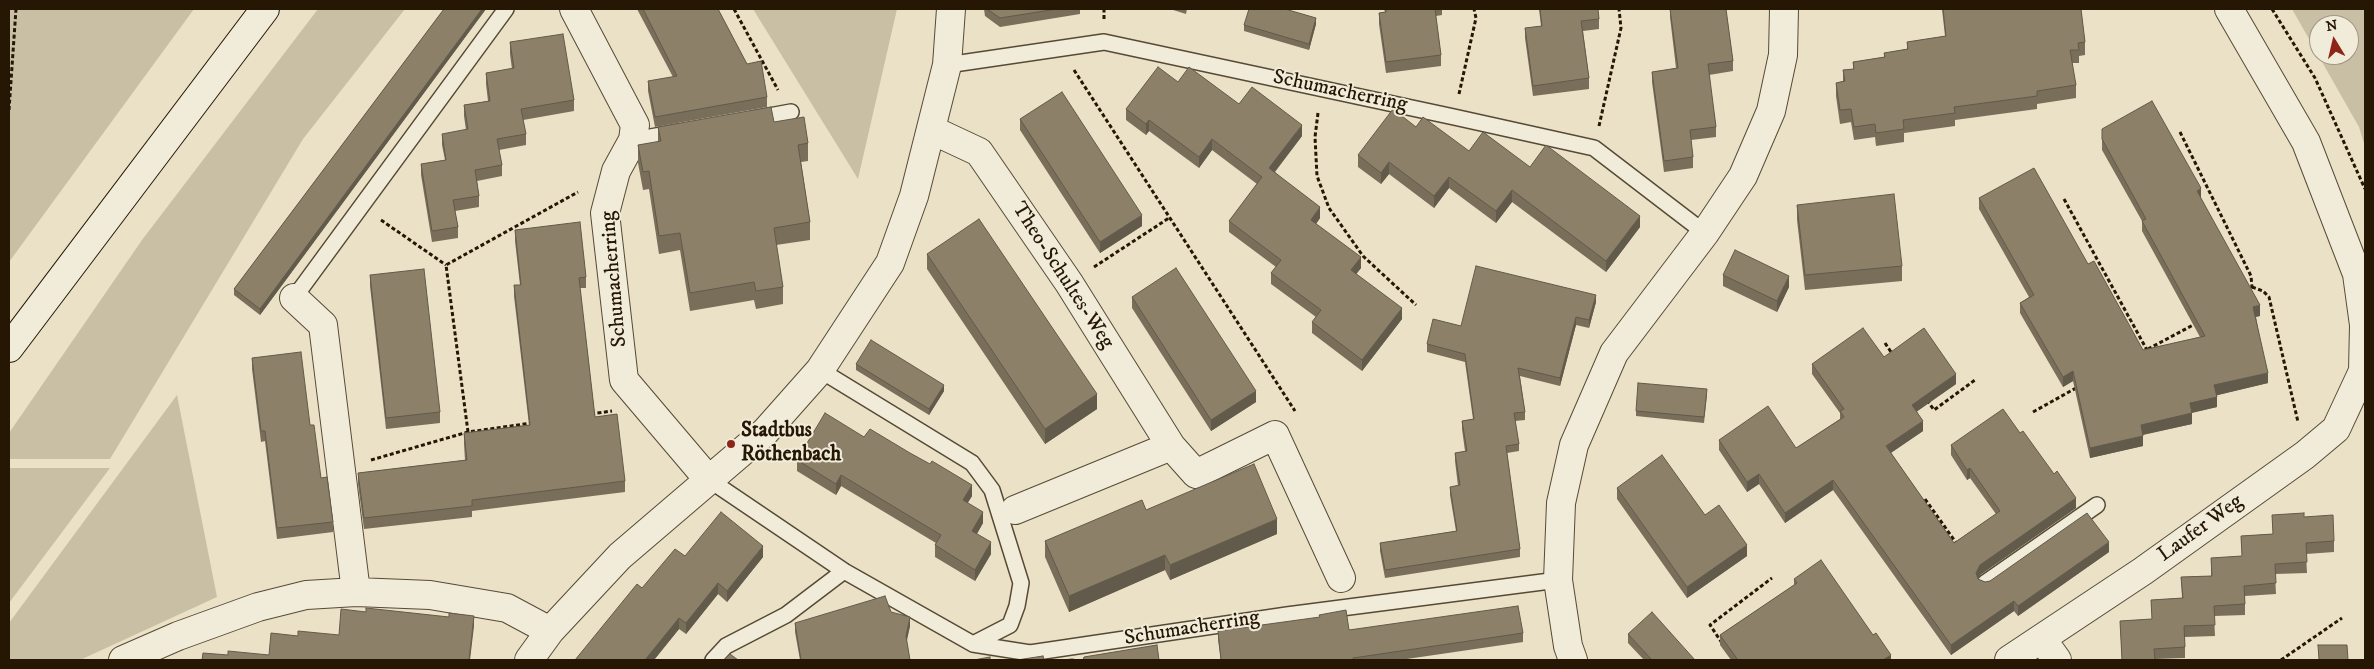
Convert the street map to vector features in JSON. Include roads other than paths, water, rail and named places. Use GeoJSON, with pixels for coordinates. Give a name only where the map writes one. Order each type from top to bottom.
{"type":"FeatureCollection","features":[{"type":"Feature","properties":{"kind":"street"},"geometry":{"type":"LineString","coordinates":[[9,348],[265,9]]}},
{"type":"Feature","properties":{"kind":"street"},"geometry":{"type":"LineString","coordinates":[[574,9],[635,125],[633,140]]}},
{"type":"Feature","properties":{"kind":"street"},"geometry":{"type":"LineString","coordinates":[[529,660],[550,631],[620,556],[765,432],[820,370],[890,263],[914,196],[932,130],[947,65],[951,9]]}},
{"type":"Feature","properties":{"kind":"street"},"geometry":{"type":"LineString","coordinates":[[1574,660],[1568,646],[1558,580],[1561,503],[1574,445],[1614,353],[1705,233],[1743,176],[1771,111],[1783,55],[1784,9]]}},
{"type":"Feature","properties":{"kind":"street"},"geometry":{"type":"LineString","coordinates":[[2229,9],[2306,142],[2357,274],[2364,325],[2364,375]]}},
{"type":"Feature","properties":{"kind":"street","name":"Theo-Schultes-Weg"},"geometry":{"type":"LineString","coordinates":[[932,130],[980,152],[1068,283],[1170,446],[1196,474],[1275,435],[1341,578]]}},
{"type":"Feature","properties":{"kind":"street","name":"Schumacherring"},"geometry":{"type":"LineString","coordinates":[[633,140],[616,172],[605,213],[624,380],[708,479]]}},
{"type":"Feature","properties":{"kind":"street"},"geometry":{"type":"LineString","coordinates":[[294,298],[323,326],[356,592]]}},
{"type":"Feature","properties":{"kind":"street","name":"Laufer Weg"},"geometry":{"type":"LineString","coordinates":[[2009,660],[2050,650],[2143,571],[2305,455],[2336,428],[2364,375]]}},
{"type":"Feature","properties":{"kind":"street"},"geometry":{"type":"LineString","coordinates":[[1015,510],[1170,446]]}},
{"type":"Feature","properties":{"kind":"street"},"geometry":{"type":"LineString","coordinates":[[123,660],[178,636],[258,607],[306,595],[356,592],[430,595],[508,608],[550,631]]}},
{"type":"Feature","properties":{"kind":"lane"},"geometry":{"type":"LineString","coordinates":[[294,298],[506,9]]}},
{"type":"Feature","properties":{"kind":"lane","name":"Schumacherring"},"geometry":{"type":"LineString","coordinates":[[947,65],[1104,42],[1594,148],[1705,233]]}},
{"type":"Feature","properties":{"kind":"lane"},"geometry":{"type":"LineString","coordinates":[[742,121],[791,112]]}},
{"type":"Feature","properties":{"kind":"lane"},"geometry":{"type":"LineString","coordinates":[[633,140],[692,129]]}},
{"type":"Feature","properties":{"kind":"lane"},"geometry":{"type":"LineString","coordinates":[[820,370],[972,463],[992,490],[1021,583],[1017,606],[1010,625],[973,644]]}},
{"type":"Feature","properties":{"kind":"lane","name":"Schumacherring"},"geometry":{"type":"LineString","coordinates":[[708,479],[844,572],[973,644],[1030,654],[1287,615],[1558,580]]}},
{"type":"Feature","properties":{"kind":"lane"},"geometry":{"type":"LineString","coordinates":[[1985,583],[2097,505]]}},
{"type":"Feature","properties":{"kind":"lane"},"geometry":{"type":"LineString","coordinates":[[713,660],[726,646],[786,615],[844,572]]}},
{"type":"Feature","properties":{"kind":"place","name":"Stadtbus Röthenbach"},"geometry":{"type":"Point","coordinates":[731,444]}}]}
